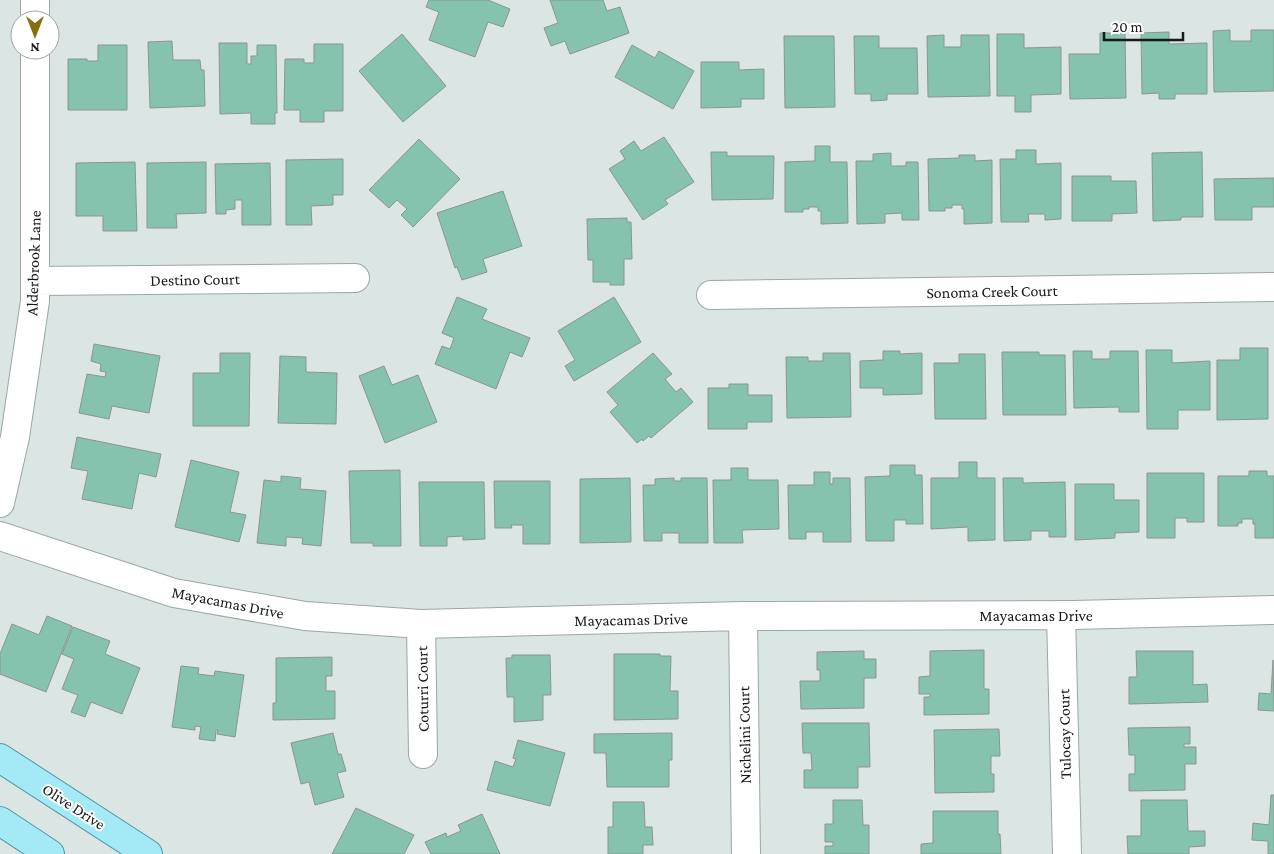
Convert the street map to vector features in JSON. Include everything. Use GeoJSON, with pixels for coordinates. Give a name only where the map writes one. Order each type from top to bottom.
{"type":"FeatureCollection","features":[{"type":"Feature","properties":{"kind":"main road","name":"Olive Drive"},"geometry":{"type":"LineString","coordinates":[[0,758],[148,854]]}},
{"type":"Feature","properties":{"kind":"main road"},"geometry":{"type":"LineString","coordinates":[[0,774],[74,806]]}},
{"type":"Feature","properties":{"kind":"main road"},"geometry":{"type":"LineString","coordinates":[[0,821],[50,854]]}},
{"type":"Feature","properties":{"kind":"street","name":"Alderbrook Lane"},"geometry":{"type":"LineString","coordinates":[[0,503],[15,437],[35,301],[35,60]]}},
{"type":"Feature","properties":{"kind":"street","name":"Destino Court"},"geometry":{"type":"LineString","coordinates":[[35,281],[355,278]]}},
{"type":"Feature","properties":{"kind":"street","name":"Sonoma Creek Court"},"geometry":{"type":"LineString","coordinates":[[711,295],[1274,286]]}},
{"type":"Feature","properties":{"kind":"street","name":"Mayacamas Drive"},"geometry":{"type":"LineString","coordinates":[[0,536],[174,593],[305,616],[421,624],[743,616],[1061,615],[1274,610]]}},
{"type":"Feature","properties":{"kind":"street","name":"Tulocay Court"},"geometry":{"type":"LineString","coordinates":[[1061,615],[1067,854]]}},
{"type":"Feature","properties":{"kind":"street","name":"Nichelini Court"},"geometry":{"type":"LineString","coordinates":[[743,616],[746,854]]}},
{"type":"Feature","properties":{"kind":"street","name":"Coturri Court"},"geometry":{"type":"LineString","coordinates":[[421,624],[423,754]]}},
{"type":"Feature","properties":{"kind":"building"},"geometry":{"type":"Polygon","coordinates":[[[429,0],[488,0],[510,9],[503,27],[488,22],[475,57],[429,40],[439,12],[426,7],[429,0]]]}},
{"type":"Feature","properties":{"kind":"building"},"geometry":{"type":"Polygon","coordinates":[[[550,0],[603,0],[607,11],[620,7],[629,33],[570,54],[565,41],[551,46],[544,28],[558,23],[550,0]]]}},
{"type":"Feature","properties":{"kind":"building"},"geometry":{"type":"Polygon","coordinates":[[[1230,30],[1230,41],[1251,41],[1251,30],[1274,30],[1274,91],[1214,92],[1213,31],[1230,30]]]}},
{"type":"Feature","properties":{"kind":"building"},"geometry":{"type":"Polygon","coordinates":[[[1169,32],[1169,44],[1207,43],[1207,94],[1175,94],[1175,99],[1159,99],[1159,93],[1142,94],[1141,33],[1169,32]]]}},
{"type":"Feature","properties":{"kind":"building"},"geometry":{"type":"Polygon","coordinates":[[[1100,33],[1125,33],[1126,98],[1070,99],[1069,54],[1100,54],[1100,33]]]}},
{"type":"Feature","properties":{"kind":"building"},"geometry":{"type":"Polygon","coordinates":[[[402,34],[446,86],[403,122],[359,71],[402,34]]]}},
{"type":"Feature","properties":{"kind":"building"},"geometry":{"type":"Polygon","coordinates":[[[997,34],[1024,34],[1024,48],[1061,47],[1061,94],[1031,95],[1031,112],[1015,112],[1015,96],[997,96],[997,34]]]}},
{"type":"Feature","properties":{"kind":"building"},"geometry":{"type":"Polygon","coordinates":[[[944,35],[944,47],[961,47],[961,35],[989,35],[990,96],[928,97],[927,36],[944,35]]]}},
{"type":"Feature","properties":{"kind":"building"},"geometry":{"type":"Polygon","coordinates":[[[784,36],[834,36],[835,107],[785,108],[784,36]]]}},
{"type":"Feature","properties":{"kind":"building"},"geometry":{"type":"Polygon","coordinates":[[[854,36],[879,36],[879,48],[917,48],[918,94],[887,94],[887,100],[871,101],[871,94],[855,94],[854,36]]]}},
{"type":"Feature","properties":{"kind":"building"},"geometry":{"type":"Polygon","coordinates":[[[172,41],[173,60],[200,60],[201,70],[204,70],[205,106],[150,108],[148,42],[172,41]]]}},
{"type":"Feature","properties":{"kind":"building"},"geometry":{"type":"Polygon","coordinates":[[[219,43],[247,43],[247,64],[251,64],[251,56],[257,56],[257,45],[276,45],[277,113],[275,113],[275,124],[251,124],[251,113],[220,114],[219,43]]]}},
{"type":"Feature","properties":{"kind":"building"},"geometry":{"type":"Polygon","coordinates":[[[314,44],[343,44],[343,111],[324,111],[324,122],[300,122],[300,110],[284,110],[285,59],[304,59],[304,63],[314,63],[314,44]]]}},
{"type":"Feature","properties":{"kind":"building"},"geometry":{"type":"Polygon","coordinates":[[[98,45],[127,45],[127,110],[68,110],[68,59],[98,61],[98,45]]]}},
{"type":"Feature","properties":{"kind":"building"},"geometry":{"type":"Polygon","coordinates":[[[632,45],[655,58],[659,51],[694,71],[673,109],[615,77],[632,45]]]}},
{"type":"Feature","properties":{"kind":"building"},"geometry":{"type":"Polygon","coordinates":[[[701,62],[739,62],[739,70],[764,69],[764,99],[741,99],[741,107],[701,108],[701,62]]]}},
{"type":"Feature","properties":{"kind":"building"},"geometry":{"type":"Polygon","coordinates":[[[664,137],[694,182],[665,200],[668,204],[643,220],[609,169],[625,159],[620,151],[634,141],[641,151],[664,137]]]}},
{"type":"Feature","properties":{"kind":"building"},"geometry":{"type":"Polygon","coordinates":[[[419,139],[460,179],[413,227],[401,215],[407,209],[397,200],[389,208],[369,190],[419,139]]]}},
{"type":"Feature","properties":{"kind":"building"},"geometry":{"type":"Polygon","coordinates":[[[815,146],[830,146],[830,162],[847,162],[848,223],[821,224],[821,211],[818,211],[818,207],[803,209],[803,212],[785,212],[785,162],[815,161],[815,146]]]}},
{"type":"Feature","properties":{"kind":"building"},"geometry":{"type":"Polygon","coordinates":[[[1016,150],[1036,150],[1036,164],[1061,163],[1061,219],[1045,220],[1045,214],[1028,214],[1029,222],[1001,222],[1000,159],[1016,159],[1016,150]]]}},
{"type":"Feature","properties":{"kind":"building"},"geometry":{"type":"Polygon","coordinates":[[[711,152],[727,152],[727,156],[774,156],[773,199],[712,200],[711,152]]]}},
{"type":"Feature","properties":{"kind":"building"},"geometry":{"type":"Polygon","coordinates":[[[1202,152],[1203,217],[1181,217],[1181,220],[1153,221],[1152,153],[1202,152]]]}},
{"type":"Feature","properties":{"kind":"building"},"geometry":{"type":"Polygon","coordinates":[[[891,153],[891,166],[906,166],[906,162],[918,162],[919,220],[902,220],[902,213],[885,214],[885,223],[857,224],[856,161],[873,161],[873,154],[891,153]]]}},
{"type":"Feature","properties":{"kind":"building"},"geometry":{"type":"Polygon","coordinates":[[[959,155],[975,155],[975,161],[992,160],[992,223],[964,224],[964,209],[962,209],[962,205],[952,205],[952,208],[945,208],[945,211],[929,211],[928,159],[959,158],[959,155]]]}},
{"type":"Feature","properties":{"kind":"building"},"geometry":{"type":"Polygon","coordinates":[[[343,159],[343,195],[333,195],[333,205],[311,206],[312,225],[286,225],[286,160],[343,159]]]}},
{"type":"Feature","properties":{"kind":"building"},"geometry":{"type":"Polygon","coordinates":[[[135,162],[137,231],[103,231],[103,216],[76,216],[76,163],[135,162]]]}},
{"type":"Feature","properties":{"kind":"building"},"geometry":{"type":"Polygon","coordinates":[[[206,162],[206,213],[176,214],[177,228],[147,228],[147,163],[206,162]]]}},
{"type":"Feature","properties":{"kind":"building"},"geometry":{"type":"Polygon","coordinates":[[[270,163],[271,225],[242,225],[242,200],[235,200],[235,209],[226,210],[226,214],[216,214],[215,164],[270,163]]]}},
{"type":"Feature","properties":{"kind":"building"},"geometry":{"type":"Polygon","coordinates":[[[1072,176],[1111,176],[1111,181],[1136,181],[1137,213],[1112,214],[1112,221],[1072,221],[1072,176]]]}},
{"type":"Feature","properties":{"kind":"building"},"geometry":{"type":"Polygon","coordinates":[[[1274,178],[1274,207],[1252,207],[1252,220],[1215,220],[1214,179],[1274,178]]]}},
{"type":"Feature","properties":{"kind":"building"},"geometry":{"type":"Polygon","coordinates":[[[503,191],[522,246],[483,259],[487,272],[462,280],[457,267],[455,268],[437,213],[503,191]]]}},
{"type":"Feature","properties":{"kind":"building"},"geometry":{"type":"Polygon","coordinates":[[[627,218],[627,222],[631,222],[632,259],[624,259],[624,285],[610,285],[610,282],[593,282],[593,260],[588,260],[587,219],[627,218]]]}},
{"type":"Feature","properties":{"kind":"building"},"geometry":{"type":"Polygon","coordinates":[[[457,297],[487,309],[482,319],[530,338],[522,357],[510,352],[496,389],[435,364],[442,346],[450,349],[454,338],[442,333],[457,297]]]}},
{"type":"Feature","properties":{"kind":"building"},"geometry":{"type":"Polygon","coordinates":[[[614,297],[641,342],[574,381],[565,366],[575,360],[558,331],[614,297]]]}},
{"type":"Feature","properties":{"kind":"building"},"geometry":{"type":"Polygon","coordinates":[[[94,344],[160,356],[149,413],[112,406],[109,419],[79,413],[87,374],[105,377],[106,372],[100,371],[101,364],[91,361],[94,344]]]}},
{"type":"Feature","properties":{"kind":"building"},"geometry":{"type":"Polygon","coordinates":[[[1240,348],[1268,348],[1268,419],[1217,420],[1217,360],[1240,360],[1240,348]]]}},
{"type":"Feature","properties":{"kind":"building"},"geometry":{"type":"Polygon","coordinates":[[[1146,350],[1172,350],[1172,363],[1210,361],[1210,410],[1178,410],[1178,429],[1147,429],[1146,350]]]}},
{"type":"Feature","properties":{"kind":"building"},"geometry":{"type":"Polygon","coordinates":[[[883,351],[900,351],[900,354],[922,353],[922,394],[883,395],[883,388],[860,388],[860,361],[883,360],[883,351]]]}},
{"type":"Feature","properties":{"kind":"building"},"geometry":{"type":"Polygon","coordinates":[[[1073,351],[1092,351],[1092,359],[1110,359],[1110,351],[1138,351],[1139,412],[1119,412],[1119,407],[1074,408],[1073,351]]]}},
{"type":"Feature","properties":{"kind":"building"},"geometry":{"type":"Polygon","coordinates":[[[1002,352],[1039,352],[1039,355],[1065,355],[1066,415],[1003,415],[1002,352]]]}},
{"type":"Feature","properties":{"kind":"building"},"geometry":{"type":"Polygon","coordinates":[[[220,353],[250,353],[249,426],[193,426],[193,373],[220,373],[220,353]]]}},
{"type":"Feature","properties":{"kind":"building"},"geometry":{"type":"Polygon","coordinates":[[[653,353],[672,374],[665,379],[676,392],[681,388],[693,402],[651,438],[649,436],[637,443],[610,412],[618,405],[607,392],[653,353]]]}},
{"type":"Feature","properties":{"kind":"building"},"geometry":{"type":"Polygon","coordinates":[[[823,353],[850,353],[851,417],[787,418],[786,357],[808,357],[808,361],[823,361],[823,353]]]}},
{"type":"Feature","properties":{"kind":"building"},"geometry":{"type":"Polygon","coordinates":[[[959,354],[985,354],[986,419],[935,419],[934,363],[959,363],[959,354]]]}},
{"type":"Feature","properties":{"kind":"building"},"geometry":{"type":"Polygon","coordinates":[[[280,356],[306,357],[306,372],[337,373],[336,424],[278,423],[280,356]]]}},
{"type":"Feature","properties":{"kind":"building"},"geometry":{"type":"Polygon","coordinates":[[[384,366],[392,385],[418,375],[437,422],[385,443],[359,376],[384,366]]]}},
{"type":"Feature","properties":{"kind":"building"},"geometry":{"type":"Polygon","coordinates":[[[729,384],[748,384],[748,395],[772,395],[772,422],[747,422],[747,429],[708,429],[708,388],[729,388],[729,384]]]}},
{"type":"Feature","properties":{"kind":"building"},"geometry":{"type":"Polygon","coordinates":[[[77,437],[161,454],[156,477],[139,473],[132,509],[82,499],[88,471],[71,468],[77,437]]]}},
{"type":"Feature","properties":{"kind":"building"},"geometry":{"type":"Polygon","coordinates":[[[191,460],[239,472],[230,512],[246,515],[239,542],[175,527],[191,460]]]}},
{"type":"Feature","properties":{"kind":"building"},"geometry":{"type":"Polygon","coordinates":[[[959,462],[977,462],[977,478],[995,478],[995,540],[968,541],[968,527],[931,529],[931,478],[959,478],[959,462]]]}},
{"type":"Feature","properties":{"kind":"building"},"geometry":{"type":"Polygon","coordinates":[[[890,465],[915,465],[915,475],[922,475],[923,524],[906,524],[906,520],[894,520],[894,541],[866,541],[865,477],[890,476],[890,465]]]}},
{"type":"Feature","properties":{"kind":"building"},"geometry":{"type":"Polygon","coordinates":[[[731,468],[748,468],[748,480],[778,480],[779,529],[742,530],[743,543],[714,543],[713,480],[731,480],[731,468]]]}},
{"type":"Feature","properties":{"kind":"building"},"geometry":{"type":"Polygon","coordinates":[[[400,470],[401,546],[373,546],[373,543],[351,543],[349,471],[400,470]]]}},
{"type":"Feature","properties":{"kind":"building"},"geometry":{"type":"Polygon","coordinates":[[[1249,471],[1267,471],[1267,476],[1274,476],[1274,538],[1255,538],[1253,519],[1242,519],[1242,523],[1238,523],[1238,526],[1218,526],[1218,476],[1249,476],[1249,471]]]}},
{"type":"Feature","properties":{"kind":"building"},"geometry":{"type":"Polygon","coordinates":[[[814,472],[830,472],[830,484],[833,484],[833,478],[850,478],[851,542],[823,542],[823,532],[806,532],[806,539],[789,539],[788,485],[814,485],[814,472]]]}},
{"type":"Feature","properties":{"kind":"building"},"geometry":{"type":"Polygon","coordinates":[[[1147,473],[1204,473],[1204,522],[1187,522],[1187,518],[1175,518],[1175,538],[1147,538],[1147,473]]]}},
{"type":"Feature","properties":{"kind":"building"},"geometry":{"type":"Polygon","coordinates":[[[281,476],[301,478],[300,489],[326,491],[321,546],[302,544],[303,538],[286,537],[286,546],[257,543],[264,480],[281,482],[281,476]]]}},
{"type":"Feature","properties":{"kind":"building"},"geometry":{"type":"Polygon","coordinates":[[[630,478],[631,542],[580,543],[580,479],[630,478]]]}},
{"type":"Feature","properties":{"kind":"building"},"geometry":{"type":"Polygon","coordinates":[[[674,478],[674,481],[681,481],[681,478],[707,478],[708,543],[679,543],[679,533],[662,533],[662,541],[644,541],[643,485],[655,485],[655,479],[674,478]]]}},
{"type":"Feature","properties":{"kind":"building"},"geometry":{"type":"Polygon","coordinates":[[[1003,478],[1023,478],[1023,483],[1065,482],[1066,537],[1049,537],[1049,531],[1031,531],[1031,540],[1004,541],[1003,478]]]}},
{"type":"Feature","properties":{"kind":"building"},"geometry":{"type":"Polygon","coordinates":[[[494,481],[550,481],[550,544],[523,544],[523,525],[511,525],[512,528],[495,528],[494,481]]]}},
{"type":"Feature","properties":{"kind":"building"},"geometry":{"type":"Polygon","coordinates":[[[419,482],[484,482],[485,539],[463,540],[463,536],[447,537],[447,546],[420,546],[419,482]]]}},
{"type":"Feature","properties":{"kind":"building"},"geometry":{"type":"Polygon","coordinates":[[[1075,484],[1114,484],[1114,500],[1139,500],[1139,532],[1115,533],[1115,538],[1075,540],[1075,484]]]}},
{"type":"Feature","properties":{"kind":"building"},"geometry":{"type":"Polygon","coordinates":[[[47,616],[72,626],[46,692],[0,674],[0,654],[12,624],[39,635],[47,616]]]}},
{"type":"Feature","properties":{"kind":"building"},"geometry":{"type":"Polygon","coordinates":[[[73,627],[110,641],[105,654],[140,668],[122,714],[91,702],[85,717],[71,712],[78,695],[62,689],[74,659],[62,654],[73,627]]]}},
{"type":"Feature","properties":{"kind":"building"},"geometry":{"type":"Polygon","coordinates":[[[984,650],[984,689],[989,689],[989,714],[924,715],[924,697],[930,697],[930,694],[919,694],[919,677],[930,676],[930,651],[984,650]]]}},
{"type":"Feature","properties":{"kind":"building"},"geometry":{"type":"Polygon","coordinates":[[[864,651],[864,659],[876,659],[876,678],[864,678],[864,708],[801,709],[800,681],[820,681],[820,670],[817,670],[817,652],[864,651]]]}},
{"type":"Feature","properties":{"kind":"building"},"geometry":{"type":"Polygon","coordinates":[[[1136,651],[1193,651],[1193,685],[1207,684],[1208,702],[1129,704],[1129,677],[1137,677],[1136,651]]]}},
{"type":"Feature","properties":{"kind":"building"},"geometry":{"type":"Polygon","coordinates":[[[614,654],[660,654],[660,656],[671,656],[670,691],[678,691],[678,719],[614,720],[614,654]]]}},
{"type":"Feature","properties":{"kind":"building"},"geometry":{"type":"Polygon","coordinates":[[[512,655],[550,655],[551,695],[543,695],[543,720],[514,722],[514,697],[507,697],[506,658],[512,658],[512,655]]]}},
{"type":"Feature","properties":{"kind":"building"},"geometry":{"type":"Polygon","coordinates":[[[332,657],[332,676],[326,676],[326,691],[335,691],[335,719],[273,720],[273,703],[276,703],[276,658],[332,657]]]}},
{"type":"Feature","properties":{"kind":"building"},"geometry":{"type":"Polygon","coordinates":[[[1273,660],[1274,711],[1258,710],[1259,693],[1271,694],[1273,660]]]}},
{"type":"Feature","properties":{"kind":"building"},"geometry":{"type":"Polygon","coordinates":[[[181,666],[199,668],[198,674],[214,676],[215,671],[244,675],[235,737],[217,734],[218,730],[216,730],[215,741],[199,739],[201,727],[195,726],[195,730],[172,727],[181,666]]]}},
{"type":"Feature","properties":{"kind":"building"},"geometry":{"type":"Polygon","coordinates":[[[802,723],[869,723],[870,767],[858,767],[858,788],[804,788],[804,770],[812,770],[811,753],[803,753],[802,723]]]}},
{"type":"Feature","properties":{"kind":"building"},"geometry":{"type":"Polygon","coordinates":[[[1190,727],[1190,744],[1184,744],[1184,747],[1196,747],[1196,764],[1185,764],[1185,790],[1129,791],[1129,774],[1135,774],[1135,755],[1129,755],[1128,728],[1190,727]]]}},
{"type":"Feature","properties":{"kind":"building"},"geometry":{"type":"Polygon","coordinates":[[[999,729],[1000,756],[991,756],[994,792],[935,793],[934,730],[999,729]]]}},
{"type":"Feature","properties":{"kind":"building"},"geometry":{"type":"Polygon","coordinates":[[[333,733],[338,754],[341,754],[346,771],[337,773],[344,797],[315,805],[309,782],[301,784],[291,743],[333,733]]]}},
{"type":"Feature","properties":{"kind":"building"},"geometry":{"type":"Polygon","coordinates":[[[672,733],[669,787],[607,787],[606,753],[594,753],[594,734],[672,733]]]}},
{"type":"Feature","properties":{"kind":"building"},"geometry":{"type":"Polygon","coordinates":[[[518,740],[565,753],[550,806],[487,790],[495,761],[513,767],[516,759],[513,758],[518,740]]]}},
{"type":"Feature","properties":{"kind":"building"},"geometry":{"type":"Polygon","coordinates":[[[1271,795],[1274,795],[1274,854],[1268,854],[1268,841],[1252,840],[1253,823],[1269,825],[1271,795]]]}},
{"type":"Feature","properties":{"kind":"building"},"geometry":{"type":"Polygon","coordinates":[[[833,800],[862,800],[863,825],[869,825],[869,854],[825,854],[825,846],[833,846],[833,842],[825,842],[825,824],[833,824],[833,800]]]}},
{"type":"Feature","properties":{"kind":"building"},"geometry":{"type":"Polygon","coordinates":[[[1141,800],[1187,800],[1188,831],[1205,831],[1205,846],[1189,847],[1189,854],[1128,854],[1127,836],[1141,836],[1141,800]]]}},
{"type":"Feature","properties":{"kind":"building"},"geometry":{"type":"Polygon","coordinates":[[[613,802],[644,802],[645,827],[652,827],[653,845],[643,845],[643,854],[608,854],[608,827],[613,827],[613,802]]]}},
{"type":"Feature","properties":{"kind":"building"},"geometry":{"type":"Polygon","coordinates":[[[356,808],[414,835],[404,854],[332,854],[356,808]]]}},
{"type":"Feature","properties":{"kind":"building"},"geometry":{"type":"Polygon","coordinates":[[[933,811],[998,811],[998,834],[1000,834],[1001,854],[921,854],[921,844],[933,843],[933,811]]]}},
{"type":"Feature","properties":{"kind":"building"},"geometry":{"type":"Polygon","coordinates":[[[482,814],[500,854],[431,854],[425,842],[446,833],[447,837],[461,831],[458,825],[482,814]]]}}]}
